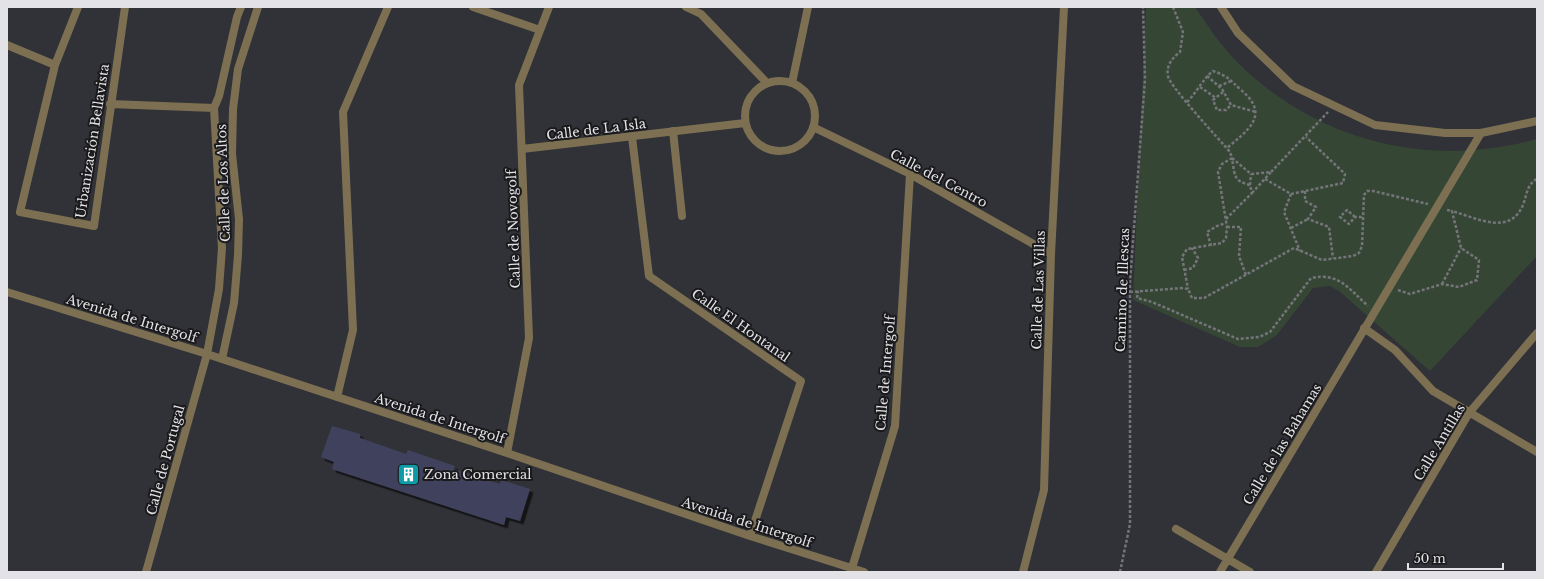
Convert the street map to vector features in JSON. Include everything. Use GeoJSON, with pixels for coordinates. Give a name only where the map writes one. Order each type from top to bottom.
{"type":"FeatureCollection","features":[{"type":"Feature","properties":{"kind":"street","name":"Urbanización Bellavista"},"geometry":{"type":"LineString","coordinates":[[78,7],[55,66],[20,212],[94,226],[110,104],[125,7]]}},
{"type":"Feature","properties":{"kind":"street","name":"Calle de Los Altos"},"geometry":{"type":"LineString","coordinates":[[207,354],[219,289],[222,248],[214,108],[219,96],[237,17],[241,7]]}},
{"type":"Feature","properties":{"kind":"street","name":"Calle de Los Altos"},"geometry":{"type":"LineString","coordinates":[[222,359],[234,303],[238,255],[238,219],[232,154],[233,109],[238,69],[258,7]]}},
{"type":"Feature","properties":{"kind":"street"},"geometry":{"type":"LineString","coordinates":[[337,397],[353,330],[343,112],[388,7]]}},
{"type":"Feature","properties":{"kind":"street"},"geometry":{"type":"LineString","coordinates":[[473,7],[540,30]]}},
{"type":"Feature","properties":{"kind":"street","name":"Calle de Novogolf"},"geometry":{"type":"LineString","coordinates":[[507,453],[529,338],[519,85],[549,7]]}},
{"type":"Feature","properties":{"kind":"street"},"geometry":{"type":"LineString","coordinates":[[686,7],[701,14],[767,83]]}},
{"type":"Feature","properties":{"kind":"street"},"geometry":{"type":"LineString","coordinates":[[792,83],[808,7]]}},
{"type":"Feature","properties":{"kind":"street","name":"Calle de Las Villas"},"geometry":{"type":"LineString","coordinates":[[1023,572],[1044,490],[1051,254],[1064,7]]}},
{"type":"Feature","properties":{"kind":"street"},"geometry":{"type":"LineString","coordinates":[[1221,7],[1238,33],[1293,86],[1375,125],[1445,134],[1481,133],[1537,121]]}},
{"type":"Feature","properties":{"kind":"street"},"geometry":{"type":"LineString","coordinates":[[7,46],[55,66]]}},
{"type":"Feature","properties":{"kind":"street"},"geometry":{"type":"LineString","coordinates":[[780,81],[792,83],[803,89],[810,99],[814,110],[813,127],[807,138],[798,146],[783,151],[760,145],[751,136],[745,122],[745,110],[749,99],[756,89],[767,83],[780,81]]}},
{"type":"Feature","properties":{"kind":"street"},"geometry":{"type":"LineString","coordinates":[[110,104],[214,108]]}},
{"type":"Feature","properties":{"kind":"street","name":"Calle de La Isla"},"geometry":{"type":"LineString","coordinates":[[522,150],[745,122]]}},
{"type":"Feature","properties":{"kind":"street","name":"Calle del Centro"},"geometry":{"type":"LineString","coordinates":[[813,127],[910,174],[1051,254]]}},
{"type":"Feature","properties":{"kind":"street"},"geometry":{"type":"LineString","coordinates":[[673,131],[682,216]]}},
{"type":"Feature","properties":{"kind":"street","name":"Calle de las Bahamas"},"geometry":{"type":"LineString","coordinates":[[1220,572],[1481,133]]}},
{"type":"Feature","properties":{"kind":"street","name":"Calle El Hontanal"},"geometry":{"type":"LineString","coordinates":[[632,136],[649,276],[800,381],[750,536]]}},
{"type":"Feature","properties":{"kind":"street","name":"Calle de Intergolf"},"geometry":{"type":"LineString","coordinates":[[852,568],[895,426],[910,174]]}},
{"type":"Feature","properties":{"kind":"street","name":"Avenida de Intergolf"},"geometry":{"type":"LineString","coordinates":[[7,292],[207,354],[507,453],[750,536],[864,572]]}},
{"type":"Feature","properties":{"kind":"street"},"geometry":{"type":"LineString","coordinates":[[1364,328],[1395,350],[1433,391],[1537,452]]}},
{"type":"Feature","properties":{"kind":"street","name":"Calle Antillas"},"geometry":{"type":"LineString","coordinates":[[1376,572],[1469,412],[1537,334]]}},
{"type":"Feature","properties":{"kind":"street","name":"Calle de Portugal"},"geometry":{"type":"LineString","coordinates":[[146,572],[207,354]]}},
{"type":"Feature","properties":{"kind":"street"},"geometry":{"type":"LineString","coordinates":[[1176,529],[1250,572]]}},
{"type":"Feature","properties":{"kind":"path","name":"Camino de Illescas"},"geometry":{"type":"LineString","coordinates":[[1120,572],[1130,524],[1130,292],[1145,79],[1143,7]]}},
{"type":"Feature","properties":{"kind":"path"},"geometry":{"type":"LineString","coordinates":[[1173,7],[1183,32],[1180,52],[1173,58],[1168,68],[1168,77],[1187,102],[1227,148],[1232,158],[1235,176],[1240,183],[1250,185]]}},
{"type":"Feature","properties":{"kind":"path"},"geometry":{"type":"LineString","coordinates":[[1187,102],[1196,93],[1207,76],[1213,72],[1227,76],[1246,94],[1256,106],[1256,116],[1250,129],[1227,148]]}},
{"type":"Feature","properties":{"kind":"path"},"geometry":{"type":"LineString","coordinates":[[1207,76],[1224,92],[1231,105],[1256,112]]}},
{"type":"Feature","properties":{"kind":"path"},"geometry":{"type":"LineString","coordinates":[[1219,86],[1231,81]]}},
{"type":"Feature","properties":{"kind":"path"},"geometry":{"type":"LineString","coordinates":[[1200,87],[1216,98]]}},
{"type":"Feature","properties":{"kind":"path"},"geometry":{"type":"LineString","coordinates":[[1224,92],[1213,100],[1217,110],[1226,110],[1231,105]]}},
{"type":"Feature","properties":{"kind":"path"},"geometry":{"type":"LineString","coordinates":[[1211,246],[1207,232],[1226,221],[1271,172],[1306,137],[1334,105]]}},
{"type":"Feature","properties":{"kind":"path"},"geometry":{"type":"LineString","coordinates":[[1265,179],[1291,194],[1343,183],[1344,174],[1306,137]]}},
{"type":"Feature","properties":{"kind":"path"},"geometry":{"type":"LineString","coordinates":[[1232,158],[1251,174],[1271,172]]}},
{"type":"Feature","properties":{"kind":"path"},"geometry":{"type":"LineString","coordinates":[[1232,158],[1222,164],[1218,172],[1227,227],[1226,238],[1222,244],[1187,249],[1182,257],[1188,289],[1192,298],[1204,298],[1294,248],[1322,260],[1353,256],[1359,253],[1362,246],[1364,195],[1367,191],[1395,196],[1494,224],[1503,224],[1514,218],[1523,205],[1529,186],[1537,179]]}},
{"type":"Feature","properties":{"kind":"path"},"geometry":{"type":"LineString","coordinates":[[1251,174],[1250,185],[1252,193]]}},
{"type":"Feature","properties":{"kind":"path"},"geometry":{"type":"LineString","coordinates":[[1291,228],[1308,219],[1316,207],[1305,201],[1305,191]]}},
{"type":"Feature","properties":{"kind":"path"},"geometry":{"type":"LineString","coordinates":[[1291,194],[1284,212],[1300,251]]}},
{"type":"Feature","properties":{"kind":"path"},"geometry":{"type":"LineString","coordinates":[[1355,217],[1349,224],[1340,217],[1347,210],[1355,217],[1362,217]]}},
{"type":"Feature","properties":{"kind":"path"},"geometry":{"type":"LineString","coordinates":[[1442,284],[1460,248],[1452,211]]}},
{"type":"Feature","properties":{"kind":"path"},"geometry":{"type":"LineString","coordinates":[[1308,219],[1329,227],[1333,258]]}},
{"type":"Feature","properties":{"kind":"path"},"geometry":{"type":"LineString","coordinates":[[1227,227],[1240,227],[1239,256],[1246,275]]}},
{"type":"Feature","properties":{"kind":"path"},"geometry":{"type":"LineString","coordinates":[[1184,270],[1192,268],[1198,258],[1192,248]]}},
{"type":"Feature","properties":{"kind":"path"},"geometry":{"type":"LineString","coordinates":[[1402,291],[1410,294],[1442,284],[1459,287],[1477,280],[1479,260],[1460,248]]}},
{"type":"Feature","properties":{"kind":"path"},"geometry":{"type":"LineString","coordinates":[[1130,292],[1138,292],[1137,298],[1152,302],[1238,339],[1259,337],[1270,332],[1301,289],[1311,278],[1321,275],[1336,278],[1374,312]]}},
{"type":"Feature","properties":{"kind":"path"},"geometry":{"type":"LineString","coordinates":[[1130,292],[1183,288],[1188,289]]}},
{"type":"Feature","properties":{"kind":"green space"},"geometry":{"type":"Polygon","coordinates":[[[1146,7],[1195,7],[1231,56],[1269,90],[1303,112],[1339,129],[1377,142],[1416,149],[1456,151],[1496,148],[1537,139],[1537,256],[1430,371],[1339,291],[1330,286],[1313,288],[1277,335],[1258,347],[1240,347],[1133,300],[1146,7]]]}},
{"type":"Feature","properties":{"kind":"building","name":"Zona Comercial"},"geometry":{"type":"Polygon","coordinates":[[[332,426],[360,434],[360,438],[406,454],[408,450],[455,466],[454,469],[500,484],[501,480],[530,489],[520,521],[506,517],[504,525],[332,469],[334,462],[321,457],[332,426]]]}},
{"type":"Feature","properties":{"kind":"place","name":"Zona Comercial"},"geometry":{"type":"Point","coordinates":[409,474]}}]}
